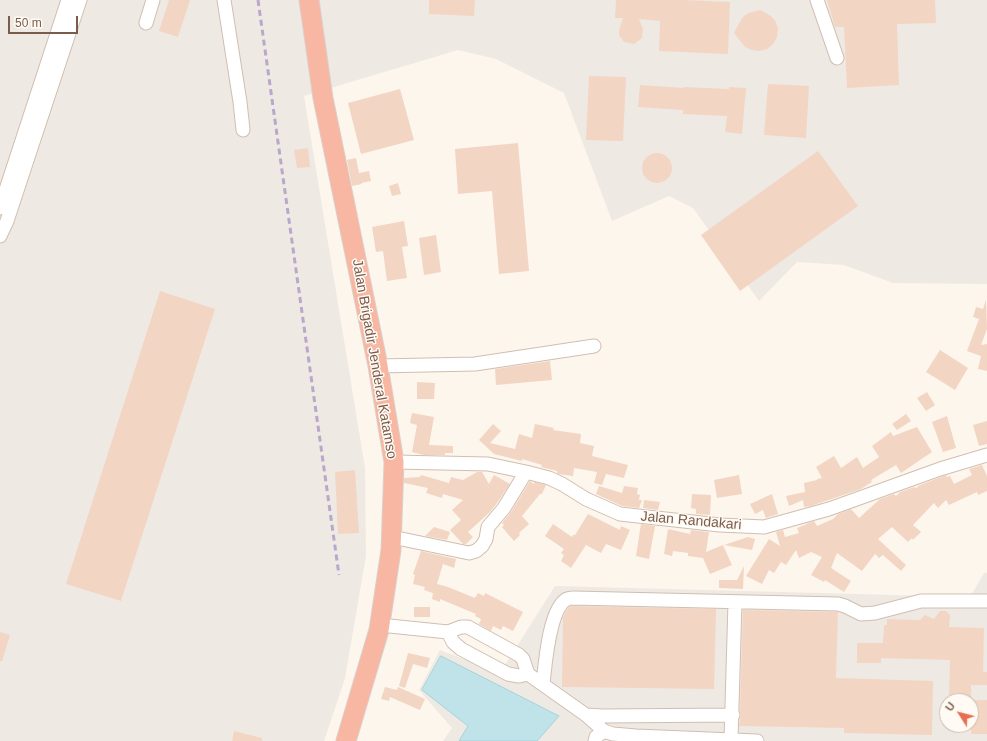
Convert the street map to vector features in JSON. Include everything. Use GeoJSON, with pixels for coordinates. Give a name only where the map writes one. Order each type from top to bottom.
{"type":"FeatureCollection","features":[{"type":"Feature","properties":{"kind":"highway","name":"Jalan Brigadir Jenderal Katamso"},"geometry":{"type":"LineString","coordinates":[[309,0],[323,98],[378,366],[394,462],[391,550],[380,625],[346,741]]}},
{"type":"Feature","properties":{"kind":"street"},"geometry":{"type":"LineString","coordinates":[[0,236],[7,221],[53,65],[68,0]]}},
{"type":"Feature","properties":{"kind":"street"},"geometry":{"type":"LineString","coordinates":[[0,208],[53,65],[80,0]]}},
{"type":"Feature","properties":{"kind":"street"},"geometry":{"type":"LineString","coordinates":[[146,23],[153,0]]}},
{"type":"Feature","properties":{"kind":"street"},"geometry":{"type":"LineString","coordinates":[[224,0],[240,102],[242,130]]}},
{"type":"Feature","properties":{"kind":"street"},"geometry":{"type":"LineString","coordinates":[[817,0],[838,58]]}},
{"type":"Feature","properties":{"kind":"street"},"geometry":{"type":"LineString","coordinates":[[378,366],[475,364],[594,346]]}},
{"type":"Feature","properties":{"kind":"street","name":"Jalan Randakari"},"geometry":{"type":"LineString","coordinates":[[394,462],[488,464],[526,472],[556,481],[586,499],[620,514],[720,525],[764,527],[773,526],[829,509],[940,469],[987,455]]}},
{"type":"Feature","properties":{"kind":"street"},"geometry":{"type":"LineString","coordinates":[[392,537],[469,553],[476,551],[482,546],[486,539],[488,527],[504,508],[526,472]]}},
{"type":"Feature","properties":{"kind":"street"},"geometry":{"type":"LineString","coordinates":[[543,684],[550,631],[558,611],[566,599],[582,598],[838,604],[861,614],[875,613],[921,600],[987,601]]}},
{"type":"Feature","properties":{"kind":"street"},"geometry":{"type":"LineString","coordinates":[[731,740],[733,715],[735,602]]}},
{"type":"Feature","properties":{"kind":"street"},"geometry":{"type":"LineString","coordinates":[[380,625],[448,632],[461,627],[468,628],[519,655],[523,660],[528,674],[586,715],[604,731],[613,734],[680,740],[757,741]]}},
{"type":"Feature","properties":{"kind":"street"},"geometry":{"type":"LineString","coordinates":[[448,632],[453,642],[461,649],[508,674],[519,676],[528,674]]}},
{"type":"Feature","properties":{"kind":"street"},"geometry":{"type":"LineString","coordinates":[[586,715],[733,715]]}},
{"type":"Feature","properties":{"kind":"street"},"geometry":{"type":"LineString","coordinates":[[595,741],[596,737],[604,731]]}},
{"type":"Feature","properties":{"kind":"shaded area"},"geometry":{"type":"Polygon","coordinates":[[[0,0],[987,0],[987,284],[893,283],[844,265],[797,262],[759,301],[693,208],[669,196],[612,221],[564,93],[496,59],[458,50],[304,96],[365,468],[366,556],[345,678],[324,741],[0,741],[0,0]]]}},
{"type":"Feature","properties":{"kind":"shaded area"},"geometry":{"type":"Polygon","coordinates":[[[984,573],[987,573],[987,741],[443,741],[452,728],[419,690],[440,650],[500,673],[555,586],[970,597],[984,573]]]}},
{"type":"Feature","properties":{"kind":"water"},"geometry":{"type":"Polygon","coordinates":[[[441,656],[559,716],[537,741],[459,741],[468,726],[422,690],[441,656]]]}},
{"type":"Feature","properties":{"kind":"building"},"geometry":{"type":"Polygon","coordinates":[[[169,0],[190,0],[178,37],[159,31],[169,0]]]}},
{"type":"Feature","properties":{"kind":"building"},"geometry":{"type":"Polygon","coordinates":[[[429,0],[475,0],[474,16],[429,14],[429,0]]]}},
{"type":"Feature","properties":{"kind":"building"},"geometry":{"type":"Polygon","coordinates":[[[616,0],[730,2],[728,54],[659,51],[660,21],[639,19],[643,29],[642,38],[634,44],[624,42],[619,35],[623,18],[615,18],[616,0]]]}},
{"type":"Feature","properties":{"kind":"building"},"geometry":{"type":"Polygon","coordinates":[[[827,0],[935,0],[936,23],[897,24],[899,85],[847,88],[844,27],[835,27],[827,0]]]}},
{"type":"Feature","properties":{"kind":"building"},"geometry":{"type":"Polygon","coordinates":[[[760,10],[771,16],[776,22],[778,29],[777,37],[773,44],[767,49],[759,51],[745,47],[734,33],[742,18],[748,13],[760,10]]]}},
{"type":"Feature","properties":{"kind":"building"},"geometry":{"type":"Polygon","coordinates":[[[589,76],[626,77],[623,141],[586,140],[589,76]]]}},
{"type":"Feature","properties":{"kind":"building"},"geometry":{"type":"Polygon","coordinates":[[[768,84],[809,86],[806,138],[764,135],[768,84]]]}},
{"type":"Feature","properties":{"kind":"building"},"geometry":{"type":"Polygon","coordinates":[[[640,85],[684,88],[746,88],[742,134],[725,132],[727,116],[683,114],[683,110],[638,107],[640,85]]]}},
{"type":"Feature","properties":{"kind":"building"},"geometry":{"type":"Polygon","coordinates":[[[400,89],[414,140],[361,154],[348,103],[400,89]]]}},
{"type":"Feature","properties":{"kind":"building"},"geometry":{"type":"Polygon","coordinates":[[[518,143],[529,271],[499,274],[492,191],[458,194],[455,149],[518,143]]]}},
{"type":"Feature","properties":{"kind":"building"},"geometry":{"type":"Polygon","coordinates":[[[308,148],[310,167],[297,168],[294,150],[308,148]]]}},
{"type":"Feature","properties":{"kind":"building"},"geometry":{"type":"Polygon","coordinates":[[[818,151],[858,206],[740,291],[701,235],[818,151]]]}},
{"type":"Feature","properties":{"kind":"building"},"geometry":{"type":"Polygon","coordinates":[[[657,153],[668,157],[672,168],[668,179],[657,183],[646,179],[642,168],[646,157],[657,153]]]}},
{"type":"Feature","properties":{"kind":"building"},"geometry":{"type":"Polygon","coordinates":[[[356,158],[359,173],[369,171],[371,181],[352,186],[347,160],[356,158]]]}},
{"type":"Feature","properties":{"kind":"building"},"geometry":{"type":"Polygon","coordinates":[[[398,183],[401,194],[392,196],[389,186],[398,183]]]}},
{"type":"Feature","properties":{"kind":"building"},"geometry":{"type":"Polygon","coordinates":[[[404,221],[408,246],[402,247],[407,278],[387,281],[383,251],[376,252],[372,227],[404,221]]]}},
{"type":"Feature","properties":{"kind":"building"},"geometry":{"type":"Polygon","coordinates":[[[436,235],[441,272],[424,275],[419,238],[436,235]]]}},
{"type":"Feature","properties":{"kind":"building"},"geometry":{"type":"Polygon","coordinates":[[[160,291],[215,309],[121,601],[66,584],[160,291]]]}},
{"type":"Feature","properties":{"kind":"building"},"geometry":{"type":"Polygon","coordinates":[[[986,300],[987,329],[981,345],[987,344],[987,371],[978,369],[981,356],[967,351],[979,319],[973,317],[976,307],[983,309],[986,300]]]}},
{"type":"Feature","properties":{"kind":"building"},"geometry":{"type":"Polygon","coordinates":[[[940,350],[968,368],[955,390],[926,372],[940,350]]]}},
{"type":"Feature","properties":{"kind":"building"},"geometry":{"type":"Polygon","coordinates":[[[550,361],[552,380],[496,385],[495,369],[550,361]]]}},
{"type":"Feature","properties":{"kind":"building"},"geometry":{"type":"Polygon","coordinates":[[[417,382],[435,383],[434,399],[417,399],[417,382]]]}},
{"type":"Feature","properties":{"kind":"building"},"geometry":{"type":"Polygon","coordinates":[[[927,392],[935,405],[926,411],[917,398],[927,392]]]}},
{"type":"Feature","properties":{"kind":"building"},"geometry":{"type":"Polygon","coordinates":[[[412,413],[434,417],[429,445],[453,446],[453,453],[445,453],[445,455],[424,455],[412,452],[417,425],[410,423],[412,413]]]}},
{"type":"Feature","properties":{"kind":"building"},"geometry":{"type":"Polygon","coordinates":[[[906,414],[911,421],[897,430],[892,424],[906,414]]]}},
{"type":"Feature","properties":{"kind":"building"},"geometry":{"type":"Polygon","coordinates":[[[947,416],[956,448],[943,452],[932,422],[947,416]]]}},
{"type":"Feature","properties":{"kind":"building"},"geometry":{"type":"Polygon","coordinates":[[[987,421],[987,444],[979,446],[973,425],[987,421]]]}},
{"type":"Feature","properties":{"kind":"building"},"geometry":{"type":"Polygon","coordinates":[[[493,424],[501,431],[490,443],[515,449],[519,434],[532,438],[535,424],[554,428],[553,430],[581,434],[580,443],[594,446],[592,456],[628,465],[624,478],[606,474],[602,485],[594,483],[597,472],[574,468],[573,476],[558,474],[557,471],[541,467],[542,465],[522,459],[522,461],[494,454],[479,440],[493,424]]]}},
{"type":"Feature","properties":{"kind":"building"},"geometry":{"type":"Polygon","coordinates":[[[917,427],[932,452],[901,473],[896,465],[871,480],[872,482],[861,489],[811,506],[804,507],[803,500],[789,506],[786,496],[805,492],[804,483],[822,478],[816,467],[834,456],[841,468],[857,457],[863,468],[879,457],[872,446],[891,432],[893,436],[917,427]]]}},
{"type":"Feature","properties":{"kind":"building"},"geometry":{"type":"Polygon","coordinates":[[[982,465],[987,476],[987,491],[978,495],[977,492],[949,505],[946,500],[938,508],[934,503],[913,525],[921,532],[913,540],[912,538],[908,542],[892,527],[878,539],[906,565],[901,571],[883,555],[879,558],[875,554],[862,571],[837,553],[831,568],[851,581],[844,592],[825,580],[824,582],[811,575],[822,557],[811,552],[799,558],[796,550],[786,565],[781,562],[774,573],[769,570],[762,584],[746,576],[769,539],[780,546],[776,532],[783,530],[785,537],[799,533],[797,528],[814,521],[817,526],[833,519],[838,514],[851,509],[859,518],[880,499],[894,494],[896,496],[900,492],[914,487],[916,488],[946,475],[947,477],[950,476],[954,484],[972,475],[969,469],[982,465]]]}},
{"type":"Feature","properties":{"kind":"building"},"geometry":{"type":"Polygon","coordinates":[[[355,470],[359,533],[338,534],[335,472],[355,470]]]}},
{"type":"Feature","properties":{"kind":"building"},"geometry":{"type":"Polygon","coordinates":[[[477,472],[482,472],[489,484],[494,475],[510,484],[490,512],[468,532],[473,537],[466,544],[463,544],[450,530],[461,520],[452,510],[463,500],[443,494],[442,498],[426,493],[428,488],[404,483],[404,478],[420,477],[421,475],[449,483],[451,477],[463,480],[477,472]]]}},
{"type":"Feature","properties":{"kind":"building"},"geometry":{"type":"Polygon","coordinates":[[[739,475],[742,494],[717,498],[714,480],[739,475]]]}},
{"type":"Feature","properties":{"kind":"building"},"geometry":{"type":"Polygon","coordinates":[[[530,481],[534,484],[534,482],[546,485],[542,494],[540,494],[522,516],[529,524],[519,533],[520,535],[514,541],[502,527],[504,525],[502,523],[511,512],[530,481]]]}},
{"type":"Feature","properties":{"kind":"building"},"geometry":{"type":"Polygon","coordinates":[[[599,486],[622,493],[624,486],[638,488],[637,494],[640,495],[639,500],[642,500],[639,508],[622,506],[596,494],[599,486]]]}},
{"type":"Feature","properties":{"kind":"building"},"geometry":{"type":"Polygon","coordinates":[[[692,494],[711,495],[710,515],[696,514],[696,509],[691,508],[692,494]]]}},
{"type":"Feature","properties":{"kind":"building"},"geometry":{"type":"Polygon","coordinates":[[[772,494],[778,514],[766,518],[763,510],[755,514],[750,504],[772,494]]]}},
{"type":"Feature","properties":{"kind":"building"},"geometry":{"type":"Polygon","coordinates":[[[644,500],[660,502],[658,510],[643,508],[644,500]]]}},
{"type":"Feature","properties":{"kind":"building"},"geometry":{"type":"Polygon","coordinates":[[[588,514],[620,530],[621,526],[630,530],[621,550],[606,544],[601,553],[586,545],[571,568],[561,561],[564,555],[561,553],[564,549],[545,536],[553,524],[572,537],[575,535],[588,514]]]}},
{"type":"Feature","properties":{"kind":"building"},"geometry":{"type":"Polygon","coordinates":[[[641,524],[655,526],[649,559],[636,556],[641,524]]]}},
{"type":"Feature","properties":{"kind":"building"},"geometry":{"type":"Polygon","coordinates":[[[434,527],[450,532],[447,540],[425,536],[434,527]]]}},
{"type":"Feature","properties":{"kind":"building"},"geometry":{"type":"Polygon","coordinates":[[[668,529],[690,534],[691,530],[709,532],[706,552],[723,545],[732,565],[710,574],[703,558],[688,556],[688,553],[673,551],[672,556],[664,554],[668,529]]]}},
{"type":"Feature","properties":{"kind":"building"},"geometry":{"type":"Polygon","coordinates":[[[748,537],[755,539],[752,550],[724,545],[748,537]]]}},
{"type":"Feature","properties":{"kind":"building"},"geometry":{"type":"Polygon","coordinates":[[[421,551],[456,559],[454,568],[443,564],[437,584],[475,598],[478,593],[484,596],[485,593],[523,612],[513,631],[503,626],[501,630],[493,626],[491,631],[479,624],[481,619],[475,616],[476,614],[440,599],[440,602],[432,599],[433,593],[424,590],[425,587],[413,584],[415,575],[413,574],[421,551]]]}},
{"type":"Feature","properties":{"kind":"building"},"geometry":{"type":"Polygon","coordinates":[[[744,566],[743,589],[719,588],[719,580],[737,580],[744,566]]]}},
{"type":"Feature","properties":{"kind":"building"},"geometry":{"type":"Polygon","coordinates":[[[571,606],[716,609],[714,689],[562,687],[563,617],[571,606]]]}},
{"type":"Feature","properties":{"kind":"building"},"geometry":{"type":"Polygon","coordinates":[[[414,607],[430,607],[430,617],[414,617],[414,607]]]}},
{"type":"Feature","properties":{"kind":"building"},"geometry":{"type":"Polygon","coordinates":[[[743,610],[838,612],[836,678],[933,681],[932,735],[844,733],[844,728],[739,726],[741,715],[743,610]]]}},
{"type":"Feature","properties":{"kind":"building"},"geometry":{"type":"Polygon","coordinates":[[[940,611],[946,611],[950,615],[949,627],[984,628],[983,672],[987,672],[987,685],[971,685],[971,693],[949,693],[950,660],[881,658],[881,663],[857,663],[857,643],[883,643],[884,625],[887,625],[887,619],[920,620],[925,615],[934,619],[940,611]]]}},
{"type":"Feature","properties":{"kind":"building"},"geometry":{"type":"Polygon","coordinates":[[[0,632],[10,635],[2,661],[0,661],[0,632]]]}},
{"type":"Feature","properties":{"kind":"building"},"geometry":{"type":"Polygon","coordinates":[[[408,653],[430,658],[427,668],[413,664],[405,688],[399,686],[408,653]]]}},
{"type":"Feature","properties":{"kind":"building"},"geometry":{"type":"Polygon","coordinates":[[[385,687],[397,690],[398,687],[425,699],[420,710],[390,697],[389,701],[381,699],[385,687]]]}},
{"type":"Feature","properties":{"kind":"building"},"geometry":{"type":"Polygon","coordinates":[[[979,700],[987,700],[987,734],[971,734],[979,733],[979,700]]]}},
{"type":"Feature","properties":{"kind":"building"},"geometry":{"type":"Polygon","coordinates":[[[234,731],[262,738],[262,741],[232,741],[234,731]]]}},
{"type":"Feature","properties":{"kind":"railway"},"geometry":{"type":"LineString","coordinates":[[258,0],[339,575]]}}]}
